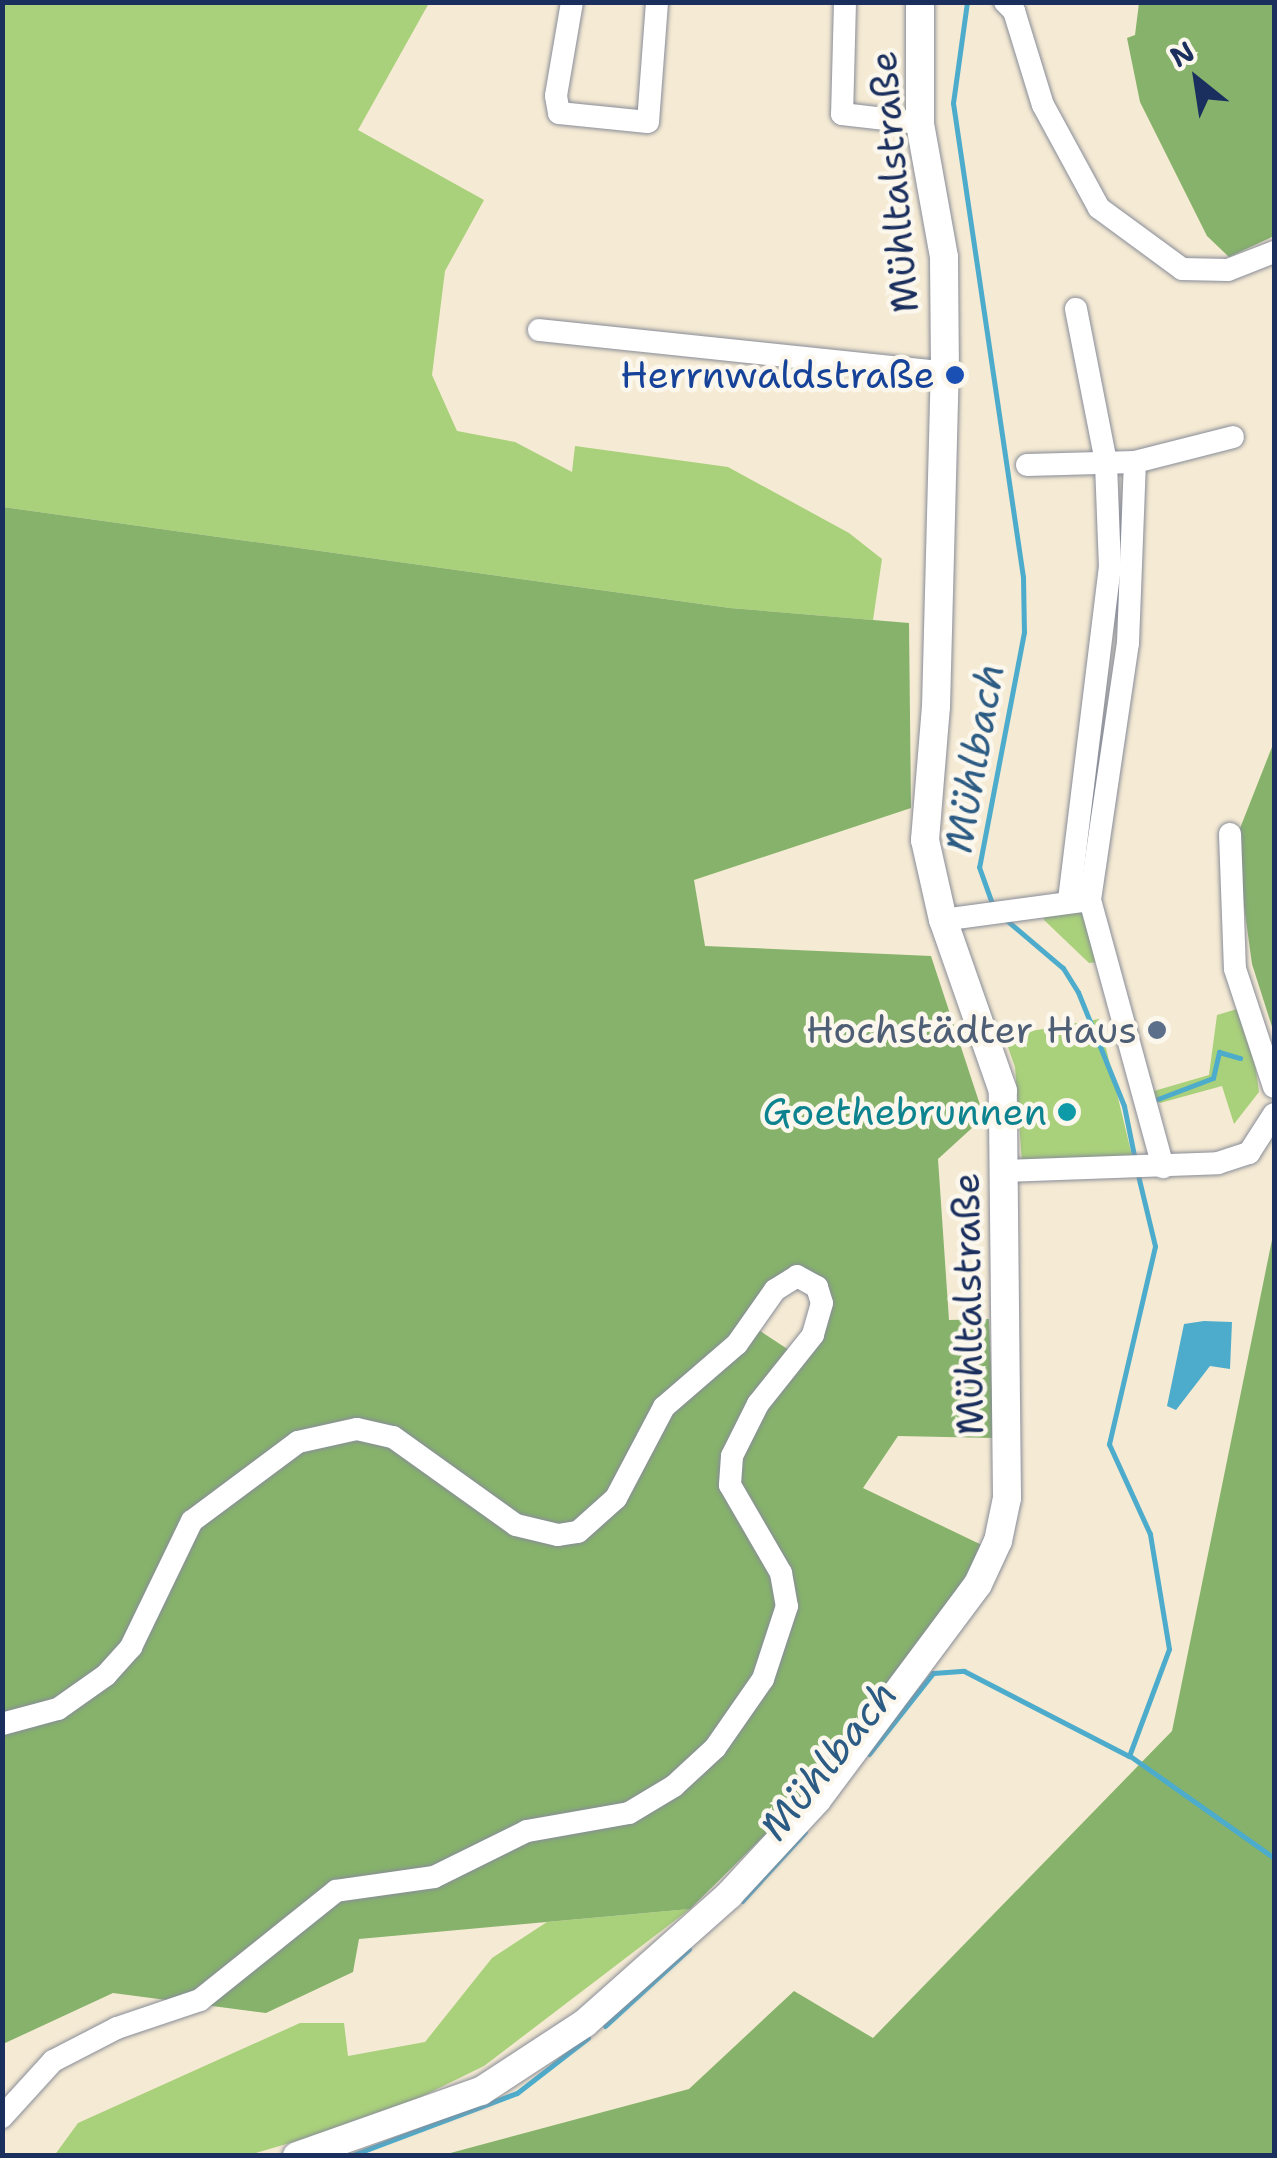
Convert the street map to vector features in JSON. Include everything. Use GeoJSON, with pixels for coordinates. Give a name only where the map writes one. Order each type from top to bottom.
{"type":"FeatureCollection","features":[{"type":"Feature","properties":{"kind":"main road","name":"Mühltalstraße"},"geometry":{"type":"LineString","coordinates":[[297,2156],[466,2098],[546,2054],[586,2022],[775,1847],[978,1584],[998,1541],[1007,1498],[1000,1070],[943,920],[925,840],[936,707],[945,373],[944,258],[920,123],[920,2]]}},
{"type":"Feature","properties":{"kind":"street"},"geometry":{"type":"LineString","coordinates":[[572,2],[556,96],[559,113],[648,122],[657,2]]}},
{"type":"Feature","properties":{"kind":"street"},"geometry":{"type":"LineString","coordinates":[[845,2],[842,114],[920,123]]}},
{"type":"Feature","properties":{"kind":"street"},"geometry":{"type":"LineString","coordinates":[[1005,2],[1014,11],[1043,105],[1099,208],[1182,269],[1228,270],[1274,252]]}},
{"type":"Feature","properties":{"kind":"street"},"geometry":{"type":"LineString","coordinates":[[1076,309],[1106,462],[1116,642]]}},
{"type":"Feature","properties":{"kind":"street"},"geometry":{"type":"LineString","coordinates":[[539,330],[945,373]]}},
{"type":"Feature","properties":{"kind":"street"},"geometry":{"type":"LineString","coordinates":[[1027,465],[1135,462],[1234,437]]}},
{"type":"Feature","properties":{"kind":"street"},"geometry":{"type":"LineString","coordinates":[[1135,462],[1116,642],[1080,900],[1143,1169]]}},
{"type":"Feature","properties":{"kind":"street"},"geometry":{"type":"LineString","coordinates":[[1230,834],[1235,969],[1274,1087]]}},
{"type":"Feature","properties":{"kind":"street"},"geometry":{"type":"LineString","coordinates":[[943,920],[1080,900]]}},
{"type":"Feature","properties":{"kind":"street"},"geometry":{"type":"LineString","coordinates":[[1004,1170],[1218,1164],[1248,1153],[1274,1114]]}},
{"type":"Feature","properties":{"kind":"street"},"geometry":{"type":"LineString","coordinates":[[2,1724],[58,1709],[106,1675],[130,1647],[192,1521],[298,1442],[336,1430],[382,1434],[408,1444],[516,1525],[548,1534],[578,1532],[616,1498],[664,1407],[737,1344],[775,1290],[797,1276],[817,1287],[822,1303],[813,1334],[758,1404],[732,1456],[730,1485],[788,1593],[779,1640],[762,1679],[715,1748],[674,1786],[628,1812],[527,1831],[434,1876],[336,1892],[200,2000],[117,2028],[53,2061],[2,2117]]}},
{"type":"Feature","properties":{"kind":"green space"},"geometry":{"type":"Polygon","coordinates":[[[3,3],[429,3],[358,130],[484,200],[445,271],[432,375],[457,431],[515,442],[572,472],[575,446],[728,467],[849,533],[882,559],[873,620],[730,608],[3,507],[3,3]]]}},
{"type":"Feature","properties":{"kind":"green space"},"geometry":{"type":"Polygon","coordinates":[[[1139,3],[1274,3],[1274,236],[1229,257],[1207,236],[1140,102],[1127,38],[1135,35],[1139,3]]]}},
{"type":"Feature","properties":{"kind":"green space"},"geometry":{"type":"Polygon","coordinates":[[[3,507],[730,608],[909,623],[911,808],[694,880],[705,946],[931,956],[984,1117],[938,1159],[949,1320],[989,1319],[994,1438],[898,1436],[863,1488],[986,1547],[831,1770],[690,1909],[359,1939],[353,1972],[266,2013],[113,1993],[3,2044],[3,507]],[[816,1274],[745,1321],[804,1360],[816,1274]]]}},
{"type":"Feature","properties":{"kind":"green space"},"geometry":{"type":"Polygon","coordinates":[[[1274,742],[1274,1033],[1252,964],[1235,841],[1274,742]]]}},
{"type":"Feature","properties":{"kind":"green space"},"geometry":{"type":"Polygon","coordinates":[[[1080,905],[1101,962],[1089,963],[1044,920],[1043,913],[1080,905]]]}},
{"type":"Feature","properties":{"kind":"green space"},"geometry":{"type":"Polygon","coordinates":[[[1237,1009],[1252,1043],[1259,1092],[1234,1124],[1222,1086],[1160,1103],[1147,1093],[1209,1075],[1217,1015],[1237,1009]]]}},
{"type":"Feature","properties":{"kind":"green space"},"geometry":{"type":"Polygon","coordinates":[[[1099,1019],[1133,1160],[1022,1163],[1015,1067],[1004,1036],[1099,1019]]]}},
{"type":"Feature","properties":{"kind":"green space"},"geometry":{"type":"Polygon","coordinates":[[[1274,1230],[1274,2155],[443,2155],[689,2089],[794,1991],[873,2038],[1172,1731],[1274,1230]]]}},
{"type":"Feature","properties":{"kind":"green space"},"geometry":{"type":"Polygon","coordinates":[[[690,1909],[484,2066],[382,2116],[249,2155],[54,2156],[78,2123],[300,2023],[344,2023],[348,2056],[425,2042],[492,1958],[547,1922],[690,1909]]]}},
{"type":"Feature","properties":{"kind":"water"},"geometry":{"type":"Polygon","coordinates":[[[1232,1322],[1230,1369],[1210,1366],[1176,1410],[1167,1406],[1184,1324],[1232,1322]]]}},
{"type":"Feature","properties":{"kind":"waterway","name":"Mühlbach"},"geometry":{"type":"LineString","coordinates":[[967,2],[953,103],[1023,577],[1024,632],[979,867],[993,906]]}},
{"type":"Feature","properties":{"kind":"waterway","name":"Mühlbach"},"geometry":{"type":"LineString","coordinates":[[1004,918],[1063,968],[1078,992],[1124,1106],[1135,1160]]}},
{"type":"Feature","properties":{"kind":"waterway"},"geometry":{"type":"LineString","coordinates":[[1155,1100],[1213,1078],[1219,1052],[1240,1058]]}},
{"type":"Feature","properties":{"kind":"waterway","name":"Mühlbach"},"geometry":{"type":"LineString","coordinates":[[869,1754],[933,1673],[964,1671],[1129,1756],[1169,1649],[1150,1534],[1109,1444],[1155,1246],[1137,1171]]}},
{"type":"Feature","properties":{"kind":"waterway","name":"Mühlbach"},"geometry":{"type":"LineString","coordinates":[[1130,1756],[1274,1858]]}},
{"type":"Feature","properties":{"kind":"waterway","name":"Mühlbach"},"geometry":{"type":"LineString","coordinates":[[742,1901],[805,1832]]}},
{"type":"Feature","properties":{"kind":"waterway","name":"Mühlbach"},"geometry":{"type":"LineString","coordinates":[[605,2026],[689,1949]]}},
{"type":"Feature","properties":{"kind":"waterway","name":"Mühlbach"},"geometry":{"type":"LineString","coordinates":[[350,2156],[517,2093],[588,2038]]}},
{"type":"Feature","properties":{"kind":"place","name":"Herrnwaldstraße"},"geometry":{"type":"Point","coordinates":[955,375]}},
{"type":"Feature","properties":{"kind":"place","name":"Hochstädter Haus"},"geometry":{"type":"Point","coordinates":[1157,1030]}},
{"type":"Feature","properties":{"kind":"place","name":"Goethebrunnen"},"geometry":{"type":"Point","coordinates":[1067,1112]}}]}
